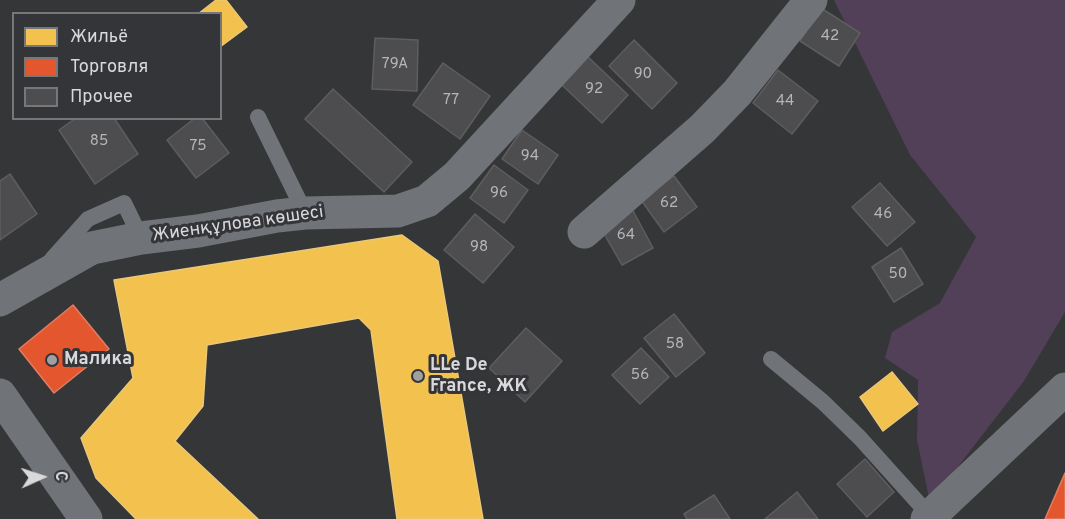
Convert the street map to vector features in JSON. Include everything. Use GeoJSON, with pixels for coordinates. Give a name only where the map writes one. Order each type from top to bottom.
{"type":"FeatureCollection","features":[{"type":"Feature","properties":{"kind":"street","name":"Жиенқұлова көшесі"},"geometry":{"type":"LineString","coordinates":[[0,300],[92,248],[277,216],[305,213],[398,211],[427,201],[457,176],[619,0]]}},
{"type":"Feature","properties":{"kind":"street"},"geometry":{"type":"LineString","coordinates":[[584,232],[702,129],[730,101],[811,0]]}},
{"type":"Feature","properties":{"kind":"street"},"geometry":{"type":"LineString","coordinates":[[929,518],[1065,388]]}},
{"type":"Feature","properties":{"kind":"street"},"geometry":{"type":"LineString","coordinates":[[0,395],[86,519]]}},
{"type":"Feature","properties":{"kind":"lane"},"geometry":{"type":"LineString","coordinates":[[258,117],[305,213]]}},
{"type":"Feature","properties":{"kind":"lane"},"geometry":{"type":"LineString","coordinates":[[771,359],[823,402],[860,438],[929,518]]}},
{"type":"Feature","properties":{"kind":"shaded area"},"geometry":{"type":"Polygon","coordinates":[[[834,0],[1065,0],[1065,312],[1024,381],[930,503],[917,440],[918,380],[885,358],[892,332],[940,303],[976,237],[910,155],[834,0]]]}},
{"type":"Feature","properties":{"kind":"building: Жильё"},"geometry":{"type":"Polygon","coordinates":[[[216,0],[226,0],[247,27],[222,46],[222,12],[201,12],[216,0]]]}},
{"type":"Feature","properties":{"kind":"building: Жильё","name":"LLe De France, ЖК"},"geometry":{"type":"Polygon","coordinates":[[[402,235],[438,261],[483,519],[397,519],[371,330],[359,318],[207,345],[203,406],[175,441],[258,519],[136,519],[96,478],[81,438],[133,378],[114,280],[402,235]]]}},
{"type":"Feature","properties":{"kind":"building: Жильё"},"geometry":{"type":"Polygon","coordinates":[[[892,372],[918,404],[883,431],[860,397],[892,372]]]}},
{"type":"Feature","properties":{"kind":"building: Торговля"},"geometry":{"type":"Polygon","coordinates":[[[73,305],[109,349],[54,393],[19,349],[73,305]]]}},
{"type":"Feature","properties":{"kind":"building: Торговля"},"geometry":{"type":"Polygon","coordinates":[[[1065,473],[1065,519],[1045,519],[1065,473]]]}},
{"type":"Feature","properties":{"kind":"building: Прочее"},"geometry":{"type":"Polygon","coordinates":[[[821,8],[860,33],[839,66],[800,41],[821,8]]]}},
{"type":"Feature","properties":{"kind":"building: Прочее"},"geometry":{"type":"Polygon","coordinates":[[[375,38],[418,40],[417,91],[372,89],[375,38]]]}},
{"type":"Feature","properties":{"kind":"building: Прочее"},"geometry":{"type":"Polygon","coordinates":[[[634,40],[677,83],[652,109],[609,66],[634,40]]]}},
{"type":"Feature","properties":{"kind":"building: Прочее"},"geometry":{"type":"Polygon","coordinates":[[[587,56],[628,95],[602,123],[561,84],[587,56]]]}},
{"type":"Feature","properties":{"kind":"building: Прочее"},"geometry":{"type":"Polygon","coordinates":[[[443,63],[490,96],[460,139],[413,105],[443,63]]]}},
{"type":"Feature","properties":{"kind":"building: Прочее"},"geometry":{"type":"Polygon","coordinates":[[[778,70],[818,101],[792,134],[753,103],[778,70]]]}},
{"type":"Feature","properties":{"kind":"building: Прочее"},"geometry":{"type":"Polygon","coordinates":[[[333,89],[412,162],[384,192],[305,119],[333,89]]]}},
{"type":"Feature","properties":{"kind":"building: Прочее"},"geometry":{"type":"Polygon","coordinates":[[[73,120],[115,120],[138,154],[95,184],[59,130],[73,120]]]}},
{"type":"Feature","properties":{"kind":"building: Прочее"},"geometry":{"type":"Polygon","coordinates":[[[192,120],[204,120],[229,153],[196,178],[167,140],[192,120]]]}},
{"type":"Feature","properties":{"kind":"building: Прочее"},"geometry":{"type":"Polygon","coordinates":[[[522,130],[558,155],[538,184],[502,159],[522,130]]]}},
{"type":"Feature","properties":{"kind":"building: Прочее"},"geometry":{"type":"Polygon","coordinates":[[[494,165],[528,190],[504,223],[470,198],[494,165]]]}},
{"type":"Feature","properties":{"kind":"building: Прочее"},"geometry":{"type":"Polygon","coordinates":[[[10,174],[37,214],[0,240],[0,181],[10,174]]]}},
{"type":"Feature","properties":{"kind":"building: Прочее"},"geometry":{"type":"Polygon","coordinates":[[[674,176],[697,207],[664,232],[641,200],[674,176]]]}},
{"type":"Feature","properties":{"kind":"building: Прочее"},"geometry":{"type":"Polygon","coordinates":[[[880,183],[915,222],[887,246],[852,207],[880,183]]]}},
{"type":"Feature","properties":{"kind":"building: Прочее"},"geometry":{"type":"Polygon","coordinates":[[[631,207],[653,248],[622,265],[599,225],[631,207]]]}},
{"type":"Feature","properties":{"kind":"building: Прочее"},"geometry":{"type":"Polygon","coordinates":[[[475,214],[514,247],[483,283],[444,250],[475,214]]]}},
{"type":"Feature","properties":{"kind":"building: Прочее"},"geometry":{"type":"Polygon","coordinates":[[[901,248],[923,284],[894,302],[872,267],[901,248]]]}},
{"type":"Feature","properties":{"kind":"building: Прочее"},"geometry":{"type":"Polygon","coordinates":[[[674,314],[705,353],[676,377],[644,338],[674,314]]]}},
{"type":"Feature","properties":{"kind":"building: Прочее"},"geometry":{"type":"Polygon","coordinates":[[[526,328],[562,361],[525,402],[489,368],[526,328]]]}},
{"type":"Feature","properties":{"kind":"building: Прочее"},"geometry":{"type":"Polygon","coordinates":[[[641,348],[669,377],[640,404],[612,375],[641,348]]]}},
{"type":"Feature","properties":{"kind":"building: Прочее"},"geometry":{"type":"Polygon","coordinates":[[[865,459],[894,492],[867,517],[837,484],[865,459]]]}},
{"type":"Feature","properties":{"kind":"building: Прочее"},"geometry":{"type":"Polygon","coordinates":[[[797,492],[818,519],[765,519],[797,492]]]}},
{"type":"Feature","properties":{"kind":"building: Прочее"},"geometry":{"type":"Polygon","coordinates":[[[714,495],[730,519],[687,519],[684,514],[714,495]]]}},
{"type":"Feature","properties":{"kind":"place","name":"Малика"},"geometry":{"type":"Point","coordinates":[52,360]}},
{"type":"Feature","properties":{"kind":"place","name":"LLe De France, ЖК"},"geometry":{"type":"Point","coordinates":[418,376]}}]}
